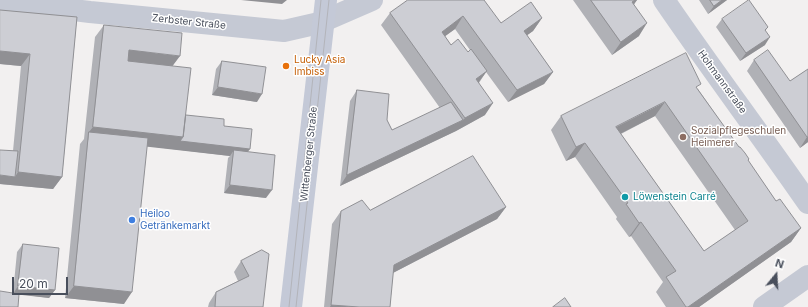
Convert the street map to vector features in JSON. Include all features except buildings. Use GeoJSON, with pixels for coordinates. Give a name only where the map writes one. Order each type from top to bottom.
{"type":"FeatureCollection","features":[{"type":"Feature","properties":{"kind":"main road","name":"Wittenberger Straße"},"geometry":{"type":"LineString","coordinates":[[291,307],[324,10]]}},
{"type":"Feature","properties":{"kind":"street","name":"Zerbster Straße"},"geometry":{"type":"LineString","coordinates":[[0,1],[284,31],[324,10],[372,0]]}},
{"type":"Feature","properties":{"kind":"street","name":"Hohmannstraße"},"geometry":{"type":"LineString","coordinates":[[664,0],[768,145],[808,204]]}},
{"type":"Feature","properties":{"kind":"street"},"geometry":{"type":"LineString","coordinates":[[764,307],[808,276]]}},
{"type":"Feature","properties":{"kind":"tram line"},"geometry":{"type":"LineString","coordinates":[[289,307],[321,0]]}},
{"type":"Feature","properties":{"kind":"tram line"},"geometry":{"type":"LineString","coordinates":[[296,307],[329,0]]}},
{"type":"Feature","properties":{"kind":"place","name":"Lucky Asia Imbiss"},"geometry":{"type":"Point","coordinates":[286,66]}},
{"type":"Feature","properties":{"kind":"place","name":"Sozialpflegeschulen Heimerer"},"geometry":{"type":"Point","coordinates":[683,137]}},
{"type":"Feature","properties":{"kind":"place","name":"Löwenstein Carré"},"geometry":{"type":"Point","coordinates":[625,197]}},
{"type":"Feature","properties":{"kind":"place","name":"Heiloo Getränkemarkt"},"geometry":{"type":"Point","coordinates":[132,220]}}]}
